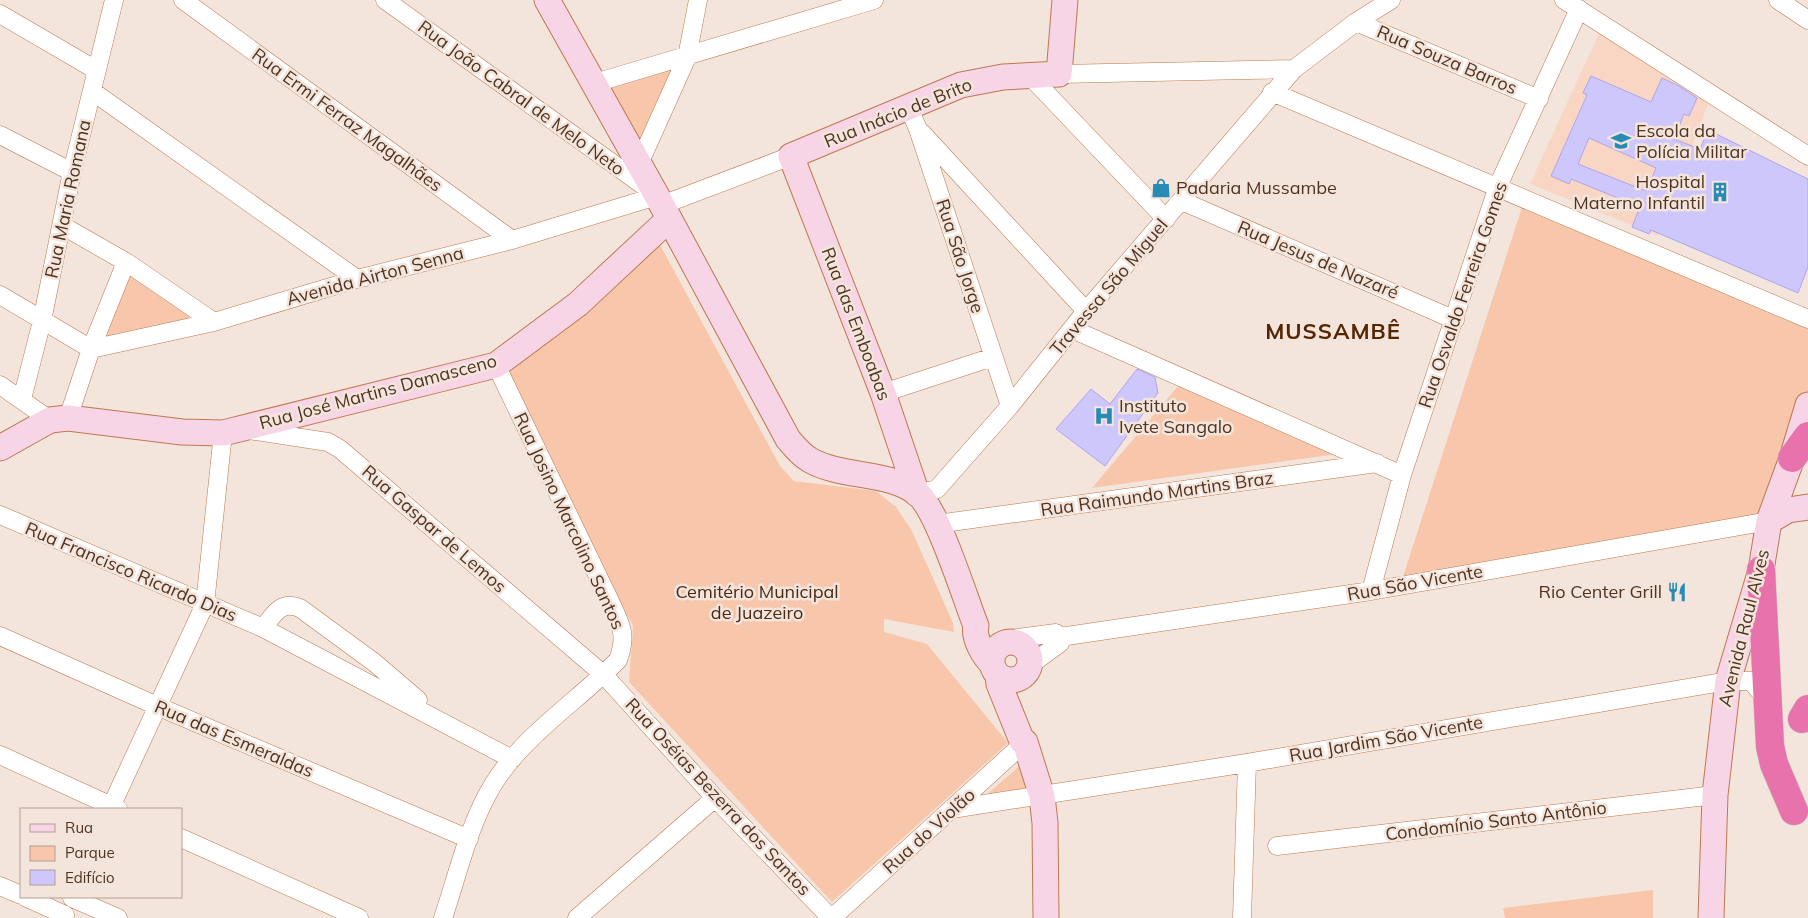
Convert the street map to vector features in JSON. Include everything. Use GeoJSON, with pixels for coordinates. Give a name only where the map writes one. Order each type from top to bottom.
{"type":"FeatureCollection","features":[{"type":"Feature","properties":{"kind":"highway"},"geometry":{"type":"LineString","coordinates":[[1792,458],[1808,436]]}},
{"type":"Feature","properties":{"kind":"highway"},"geometry":{"type":"LineString","coordinates":[[1761,570],[1770,746],[1774,764],[1794,812]]}},
{"type":"Feature","properties":{"kind":"street","name":"Rua Maria Romana"},"geometry":{"type":"LineString","coordinates":[[22,399],[63,226],[72,172],[114,0]]}},
{"type":"Feature","properties":{"kind":"street","name":"Rua Ermi Ferraz Magalhães"},"geometry":{"type":"LineString","coordinates":[[183,0],[512,240]]}},
{"type":"Feature","properties":{"kind":"street","name":"Rua João Cabral de Melo Neto"},"geometry":{"type":"LineString","coordinates":[[385,0],[663,207]]}},
{"type":"Feature","properties":{"kind":"street"},"geometry":{"type":"LineString","coordinates":[[547,0],[595,83],[788,439],[810,460],[827,467],[889,481],[918,494]]}},
{"type":"Feature","properties":{"kind":"street"},"geometry":{"type":"LineString","coordinates":[[639,164],[687,57],[698,0]]}},
{"type":"Feature","properties":{"kind":"street"},"geometry":{"type":"LineString","coordinates":[[595,83],[874,0]]}},
{"type":"Feature","properties":{"kind":"street"},"geometry":{"type":"LineString","coordinates":[[1059,74],[1065,0]]}},
{"type":"Feature","properties":{"kind":"street"},"geometry":{"type":"LineString","coordinates":[[1564,0],[1808,156]]}},
{"type":"Feature","properties":{"kind":"street"},"geometry":{"type":"LineString","coordinates":[[1778,0],[1808,20]]}},
{"type":"Feature","properties":{"kind":"street","name":"Travessa São Miguel"},"geometry":{"type":"LineString","coordinates":[[918,494],[937,489],[1010,406],[1086,311],[1182,201],[1272,92],[1294,69],[1384,2]]}},
{"type":"Feature","properties":{"kind":"street","name":"Rua Osvaldo Ferreira Gomes"},"geometry":{"type":"LineString","coordinates":[[1371,591],[1402,475],[1498,186],[1579,9]]}},
{"type":"Feature","properties":{"kind":"street"},"geometry":{"type":"LineString","coordinates":[[0,14],[96,70]]}},
{"type":"Feature","properties":{"kind":"street","name":"Rua Souza Barros"},"geometry":{"type":"LineString","coordinates":[[1356,22],[1539,99]]}},
{"type":"Feature","properties":{"kind":"street","name":"Rua Inácio de Brito"},"geometry":{"type":"LineString","coordinates":[[663,207],[961,85],[1029,75],[1294,69]]}},
{"type":"Feature","properties":{"kind":"street"},"geometry":{"type":"LineString","coordinates":[[1029,75],[1166,219]]}},
{"type":"Feature","properties":{"kind":"street"},"geometry":{"type":"LineString","coordinates":[[92,91],[357,279]]}},
{"type":"Feature","properties":{"kind":"street"},"geometry":{"type":"LineString","coordinates":[[1272,92],[1498,186],[1808,319]]}},
{"type":"Feature","properties":{"kind":"street","name":"Rua São Jorge"},"geometry":{"type":"LineString","coordinates":[[908,106],[918,129],[1010,406]]}},
{"type":"Feature","properties":{"kind":"street"},"geometry":{"type":"LineString","coordinates":[[918,129],[1086,311]]}},
{"type":"Feature","properties":{"kind":"street"},"geometry":{"type":"LineString","coordinates":[[0,135],[72,172]]}},
{"type":"Feature","properties":{"kind":"street","name":"Rua das Emboabas"},"geometry":{"type":"LineString","coordinates":[[791,156],[884,393],[918,494],[926,503],[937,524],[976,626]]}},
{"type":"Feature","properties":{"kind":"street","name":"Rua Jesus de Nazaré"},"geometry":{"type":"LineString","coordinates":[[1182,201],[1455,320]]}},
{"type":"Feature","properties":{"kind":"street","name":"Avenida Airton Senna"},"geometry":{"type":"LineString","coordinates":[[91,349],[214,322],[357,279],[512,240],[663,207]]}},
{"type":"Feature","properties":{"kind":"street","name":"Rua José Martins Damasceno"},"geometry":{"type":"LineString","coordinates":[[59,419],[182,432],[232,431],[496,365],[578,304],[663,207]]}},
{"type":"Feature","properties":{"kind":"street"},"geometry":{"type":"LineString","coordinates":[[63,226],[126,262],[214,322]]}},
{"type":"Feature","properties":{"kind":"street"},"geometry":{"type":"LineString","coordinates":[[0,448],[59,419],[91,349],[126,262]]}},
{"type":"Feature","properties":{"kind":"street"},"geometry":{"type":"LineString","coordinates":[[0,295],[91,349]]}},
{"type":"Feature","properties":{"kind":"street"},"geometry":{"type":"LineString","coordinates":[[1072,329],[1402,475]]}},
{"type":"Feature","properties":{"kind":"street"},"geometry":{"type":"LineString","coordinates":[[884,393],[993,357]]}},
{"type":"Feature","properties":{"kind":"street","name":"Rua Josino Marcolino Santos"},"geometry":{"type":"LineString","coordinates":[[443,918],[469,839],[493,784],[512,759],[618,660],[623,648],[623,630],[496,365]]}},
{"type":"Feature","properties":{"kind":"street"},"geometry":{"type":"LineString","coordinates":[[0,385],[59,419]]}},
{"type":"Feature","properties":{"kind":"street","name":"Avenida Raul Alves"},"geometry":{"type":"LineString","coordinates":[[1711,918],[1715,795],[1728,681],[1761,570],[1769,521],[1792,458],[1808,405]]}},
{"type":"Feature","properties":{"kind":"street"},"geometry":{"type":"LineString","coordinates":[[0,755],[113,808],[157,706],[205,604],[232,431]]}},
{"type":"Feature","properties":{"kind":"street","name":"Rua Gaspar de Lemos"},"geometry":{"type":"LineString","coordinates":[[232,431],[328,442],[340,448],[604,674]]}},
{"type":"Feature","properties":{"kind":"street","name":"Rua Raimundo Martins Braz"},"geometry":{"type":"LineString","coordinates":[[937,524],[1377,463]]}},
{"type":"Feature","properties":{"kind":"street"},"geometry":{"type":"LineString","coordinates":[[1769,521],[1788,510],[1808,507]]}},
{"type":"Feature","properties":{"kind":"street","name":"Rua Francisco Ricardo Dias"},"geometry":{"type":"LineString","coordinates":[[0,515],[263,628],[432,715],[512,759]]}},
{"type":"Feature","properties":{"kind":"street","name":"Rua São Vicente"},"geometry":{"type":"LineString","coordinates":[[1008,642],[1018,638],[1056,633],[1060,636],[1371,591],[1769,521]]}},
{"type":"Feature","properties":{"kind":"street","name":"Rua Francisco Ricardo Dias"},"geometry":{"type":"LineString","coordinates":[[263,628],[275,612],[284,605],[300,608],[375,663],[432,715]]}},
{"type":"Feature","properties":{"kind":"street"},"geometry":{"type":"LineString","coordinates":[[1025,742],[1027,738],[1024,703],[1029,668],[1028,652],[1018,643],[1008,642],[982,626],[976,626],[975,631],[986,658],[995,670],[1011,680],[1017,679],[1029,668],[1060,643],[1060,636]]}},
{"type":"Feature","properties":{"kind":"street","name":"Rua das Esmeraldas"},"geometry":{"type":"LineString","coordinates":[[0,636],[157,706],[469,839]]}},
{"type":"Feature","properties":{"kind":"street"},"geometry":{"type":"LineString","coordinates":[[1008,642],[994,651],[995,670],[1022,741],[1025,742],[1042,796],[1045,823],[1046,918]]}},
{"type":"Feature","properties":{"kind":"street","name":"Rua Oséias Bezerra dos Santos"},"geometry":{"type":"LineString","coordinates":[[604,674],[715,798],[831,918]]}},
{"type":"Feature","properties":{"kind":"street","name":"Rua Jardim São Vicente"},"geometry":{"type":"LineString","coordinates":[[952,809],[1246,763],[1728,681],[1751,681],[1767,700]]}},
{"type":"Feature","properties":{"kind":"street","name":"Rua do Violão"},"geometry":{"type":"LineString","coordinates":[[831,918],[1025,742]]}},
{"type":"Feature","properties":{"kind":"street"},"geometry":{"type":"LineString","coordinates":[[1242,918],[1246,763]]}},
{"type":"Feature","properties":{"kind":"street","name":"Condomínio Santo Antônio"},"geometry":{"type":"LineString","coordinates":[[1277,846],[1715,795]]}},
{"type":"Feature","properties":{"kind":"street"},"geometry":{"type":"LineString","coordinates":[[577,918],[715,798]]}},
{"type":"Feature","properties":{"kind":"street"},"geometry":{"type":"LineString","coordinates":[[182,838],[359,918]]}},
{"type":"Feature","properties":{"kind":"street"},"geometry":{"type":"LineString","coordinates":[[0,886],[20,895]]}},
{"type":"Feature","properties":{"kind":"street"},"geometry":{"type":"LineString","coordinates":[[27,898],[64,916],[72,898]]}},
{"type":"Feature","properties":{"kind":"street"},"geometry":{"type":"LineString","coordinates":[[74,898],[118,918]]}},
{"type":"Feature","properties":{"kind":"shaded area","name":"Escola da Polícia Militar"},"geometry":{"type":"Polygon","coordinates":[[[1599,33],[1710,99],[1658,236],[1530,184],[1599,33]]]}},
{"type":"Feature","properties":{"kind":"green space"},"geometry":{"type":"Polygon","coordinates":[[[687,57],[639,164],[595,83],[687,57]]]}},
{"type":"Feature","properties":{"kind":"green space"},"geometry":{"type":"Polygon","coordinates":[[[1523,204],[1808,325],[1808,421],[1779,518],[1401,583],[1523,204]]]}},
{"type":"Feature","properties":{"kind":"green space","name":"Cemitério Municipal de Juazeiro"},"geometry":{"type":"Polygon","coordinates":[[[659,243],[780,466],[794,481],[876,491],[896,507],[912,531],[953,623],[954,632],[884,619],[884,632],[927,644],[1008,743],[832,902],[629,682],[633,626],[500,381],[659,243]]]}},
{"type":"Feature","properties":{"kind":"green space"},"geometry":{"type":"Polygon","coordinates":[[[131,273],[206,322],[101,341],[131,273]]]}},
{"type":"Feature","properties":{"kind":"green space"},"geometry":{"type":"Polygon","coordinates":[[[1178,386],[1337,454],[1092,488],[1178,386]]]}},
{"type":"Feature","properties":{"kind":"green space"},"geometry":{"type":"Polygon","coordinates":[[[1024,762],[1034,786],[984,797],[1024,762]]]}},
{"type":"Feature","properties":{"kind":"green space"},"geometry":{"type":"Polygon","coordinates":[[[1653,890],[1653,918],[1505,918],[1503,908],[1653,890]]]}},
{"type":"Feature","properties":{"kind":"building"},"geometry":{"type":"Polygon","coordinates":[[[1591,76],[1651,102],[1662,78],[1697,98],[1689,116],[1684,114],[1674,139],[1700,149],[1708,130],[1808,179],[1808,267],[1798,293],[1651,230],[1649,234],[1632,227],[1640,207],[1571,179],[1569,184],[1551,176],[1587,95],[1583,93],[1591,76]],[[1589,138],[1578,164],[1646,191],[1656,168],[1589,138]]]}},
{"type":"Feature","properties":{"kind":"building","name":"Instituto Ivete Sangalo"},"geometry":{"type":"Polygon","coordinates":[[[1137,369],[1155,377],[1158,393],[1105,466],[1056,429],[1091,389],[1110,404],[1137,369]]]}},
{"type":"Feature","properties":{"kind":"place","name":"Escola da Polícia Militar"},"geometry":{"type":"Point","coordinates":[1621,141]}},
{"type":"Feature","properties":{"kind":"place","name":"Padaria Mussambe"},"geometry":{"type":"Point","coordinates":[1161,188]}},
{"type":"Feature","properties":{"kind":"place","name":"Hospital Materno Infantil"},"geometry":{"type":"Point","coordinates":[1720,192]}},
{"type":"Feature","properties":{"kind":"place","name":"Instituto Ivete Sangalo"},"geometry":{"type":"Point","coordinates":[1104,416]}},
{"type":"Feature","properties":{"kind":"place","name":"Rio Center Grill"},"geometry":{"type":"Point","coordinates":[1677,592]}},
{"type":"Feature","properties":{"kind":"district","name":"MUSSAMBÊ"},"geometry":{"type":"Point","coordinates":[1333,331]}}]}
